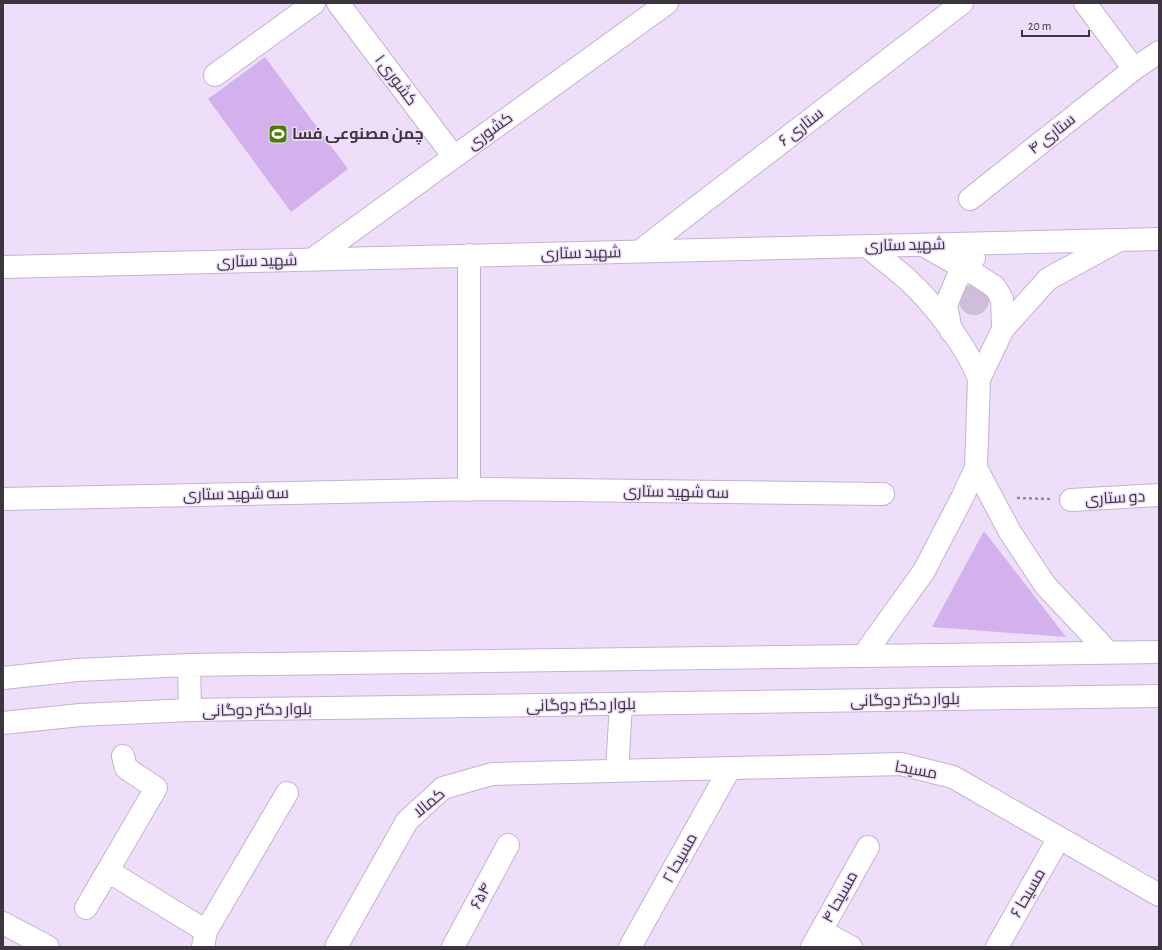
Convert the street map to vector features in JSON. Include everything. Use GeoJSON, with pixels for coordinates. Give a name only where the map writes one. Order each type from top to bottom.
{"type":"FeatureCollection","features":[{"type":"Feature","properties":{"kind":"street"},"geometry":{"type":"LineString","coordinates":[[215,75],[314,3]]}},
{"type":"Feature","properties":{"kind":"street","name":"کشوری ۱"},"geometry":{"type":"LineString","coordinates":[[338,3],[454,157]]}},
{"type":"Feature","properties":{"kind":"street","name":"کشوری"},"geometry":{"type":"LineString","coordinates":[[313,259],[667,3]]}},
{"type":"Feature","properties":{"kind":"street","name":"ستاری ۶"},"geometry":{"type":"LineString","coordinates":[[640,251],[962,3]]}},
{"type":"Feature","properties":{"kind":"street"},"geometry":{"type":"LineString","coordinates":[[1085,3],[1134,69]]}},
{"type":"Feature","properties":{"kind":"street","name":"ستاری ۴"},"geometry":{"type":"LineString","coordinates":[[970,199],[1134,69],[1159,52]]}},
{"type":"Feature","properties":{"kind":"street","name":"شهید ستاری"},"geometry":{"type":"LineString","coordinates":[[3,267],[1159,239]]}},
{"type":"Feature","properties":{"kind":"street"},"geometry":{"type":"LineString","coordinates":[[979,379],[1003,329],[1048,279],[1120,240]]}},
{"type":"Feature","properties":{"kind":"street"},"geometry":{"type":"LineString","coordinates":[[952,331],[946,305],[957,278],[976,255],[1001,242]]}},
{"type":"Feature","properties":{"kind":"street"},"geometry":{"type":"LineString","coordinates":[[923,244],[966,268],[995,287],[1002,299],[1003,329]]}},
{"type":"Feature","properties":{"kind":"street"},"geometry":{"type":"LineString","coordinates":[[863,656],[924,571],[976,468],[979,379],[974,365],[952,331],[930,304],[908,280],[867,246]]}},
{"type":"Feature","properties":{"kind":"street"},"geometry":{"type":"LineString","coordinates":[[468,490],[469,255]]}},
{"type":"Feature","properties":{"kind":"street"},"geometry":{"type":"LineString","coordinates":[[976,468],[1010,532],[1045,585],[1108,652]]}},
{"type":"Feature","properties":{"kind":"street","name":"سه شهید ستاری"},"geometry":{"type":"LineString","coordinates":[[3,499],[468,490],[883,494]]}},
{"type":"Feature","properties":{"kind":"street","name":"دو ستاری"},"geometry":{"type":"LineString","coordinates":[[1071,500],[1159,495]]}},
{"type":"Feature","properties":{"kind":"street"},"geometry":{"type":"LineString","coordinates":[[3,678],[77,670],[189,665],[1159,652]]}},
{"type":"Feature","properties":{"kind":"street"},"geometry":{"type":"LineString","coordinates":[[189,665],[190,710]]}},
{"type":"Feature","properties":{"kind":"street","name":"بلوار دکتر دوگانی"},"geometry":{"type":"LineString","coordinates":[[3,723],[80,715],[190,710],[1159,696]]}},
{"type":"Feature","properties":{"kind":"street"},"geometry":{"type":"LineString","coordinates":[[617,771],[622,704]]}},
{"type":"Feature","properties":{"kind":"street"},"geometry":{"type":"LineString","coordinates":[[86,908],[156,788],[126,768],[123,756]]}},
{"type":"Feature","properties":{"kind":"street","name":"مسیحا"},"geometry":{"type":"LineString","coordinates":[[617,771],[901,764],[953,777],[1159,895]]}},
{"type":"Feature","properties":{"kind":"street","name":"مسيحا ۲"},"geometry":{"type":"LineString","coordinates":[[630,947],[730,768]]}},
{"type":"Feature","properties":{"kind":"street","name":"کمالا"},"geometry":{"type":"LineString","coordinates":[[336,947],[407,821],[443,788],[492,774],[617,771]]}},
{"type":"Feature","properties":{"kind":"street"},"geometry":{"type":"LineString","coordinates":[[108,871],[205,939],[287,793]]}},
{"type":"Feature","properties":{"kind":"street","name":"مسيحا ۶"},"geometry":{"type":"LineString","coordinates":[[997,947],[1059,838]]}},
{"type":"Feature","properties":{"kind":"street","name":"۶۵۴"},"geometry":{"type":"LineString","coordinates":[[453,947],[508,845]]}},
{"type":"Feature","properties":{"kind":"street","name":"مسيحا ۴"},"geometry":{"type":"LineString","coordinates":[[816,939],[868,846]]}},
{"type":"Feature","properties":{"kind":"street"},"geometry":{"type":"LineString","coordinates":[[3,923],[48,947]]}},
{"type":"Feature","properties":{"kind":"street"},"geometry":{"type":"LineString","coordinates":[[816,939],[851,947]]}},
{"type":"Feature","properties":{"kind":"path"},"geometry":{"type":"LineString","coordinates":[[992,497],[1071,500]]}},
{"type":"Feature","properties":{"kind":"shaded area","name":"چمن مصنوعی فسا"},"geometry":{"type":"Polygon","coordinates":[[[265,57],[348,169],[291,212],[208,99],[265,57]]]}},
{"type":"Feature","properties":{"kind":"shaded area"},"geometry":{"type":"Polygon","coordinates":[[[984,531],[1066,637],[932,627],[984,531]]]}},
{"type":"Feature","properties":{"kind":"building"},"geometry":{"type":"Polygon","coordinates":[[[974,285],[980,286],[988,294],[988,306],[980,314],[974,315],[968,314],[960,306],[959,300],[960,294],[968,286],[974,285]]]}},
{"type":"Feature","properties":{"kind":"place","name":"چمن مصنوعی فسا"},"geometry":{"type":"Point","coordinates":[278,134]}}]}
